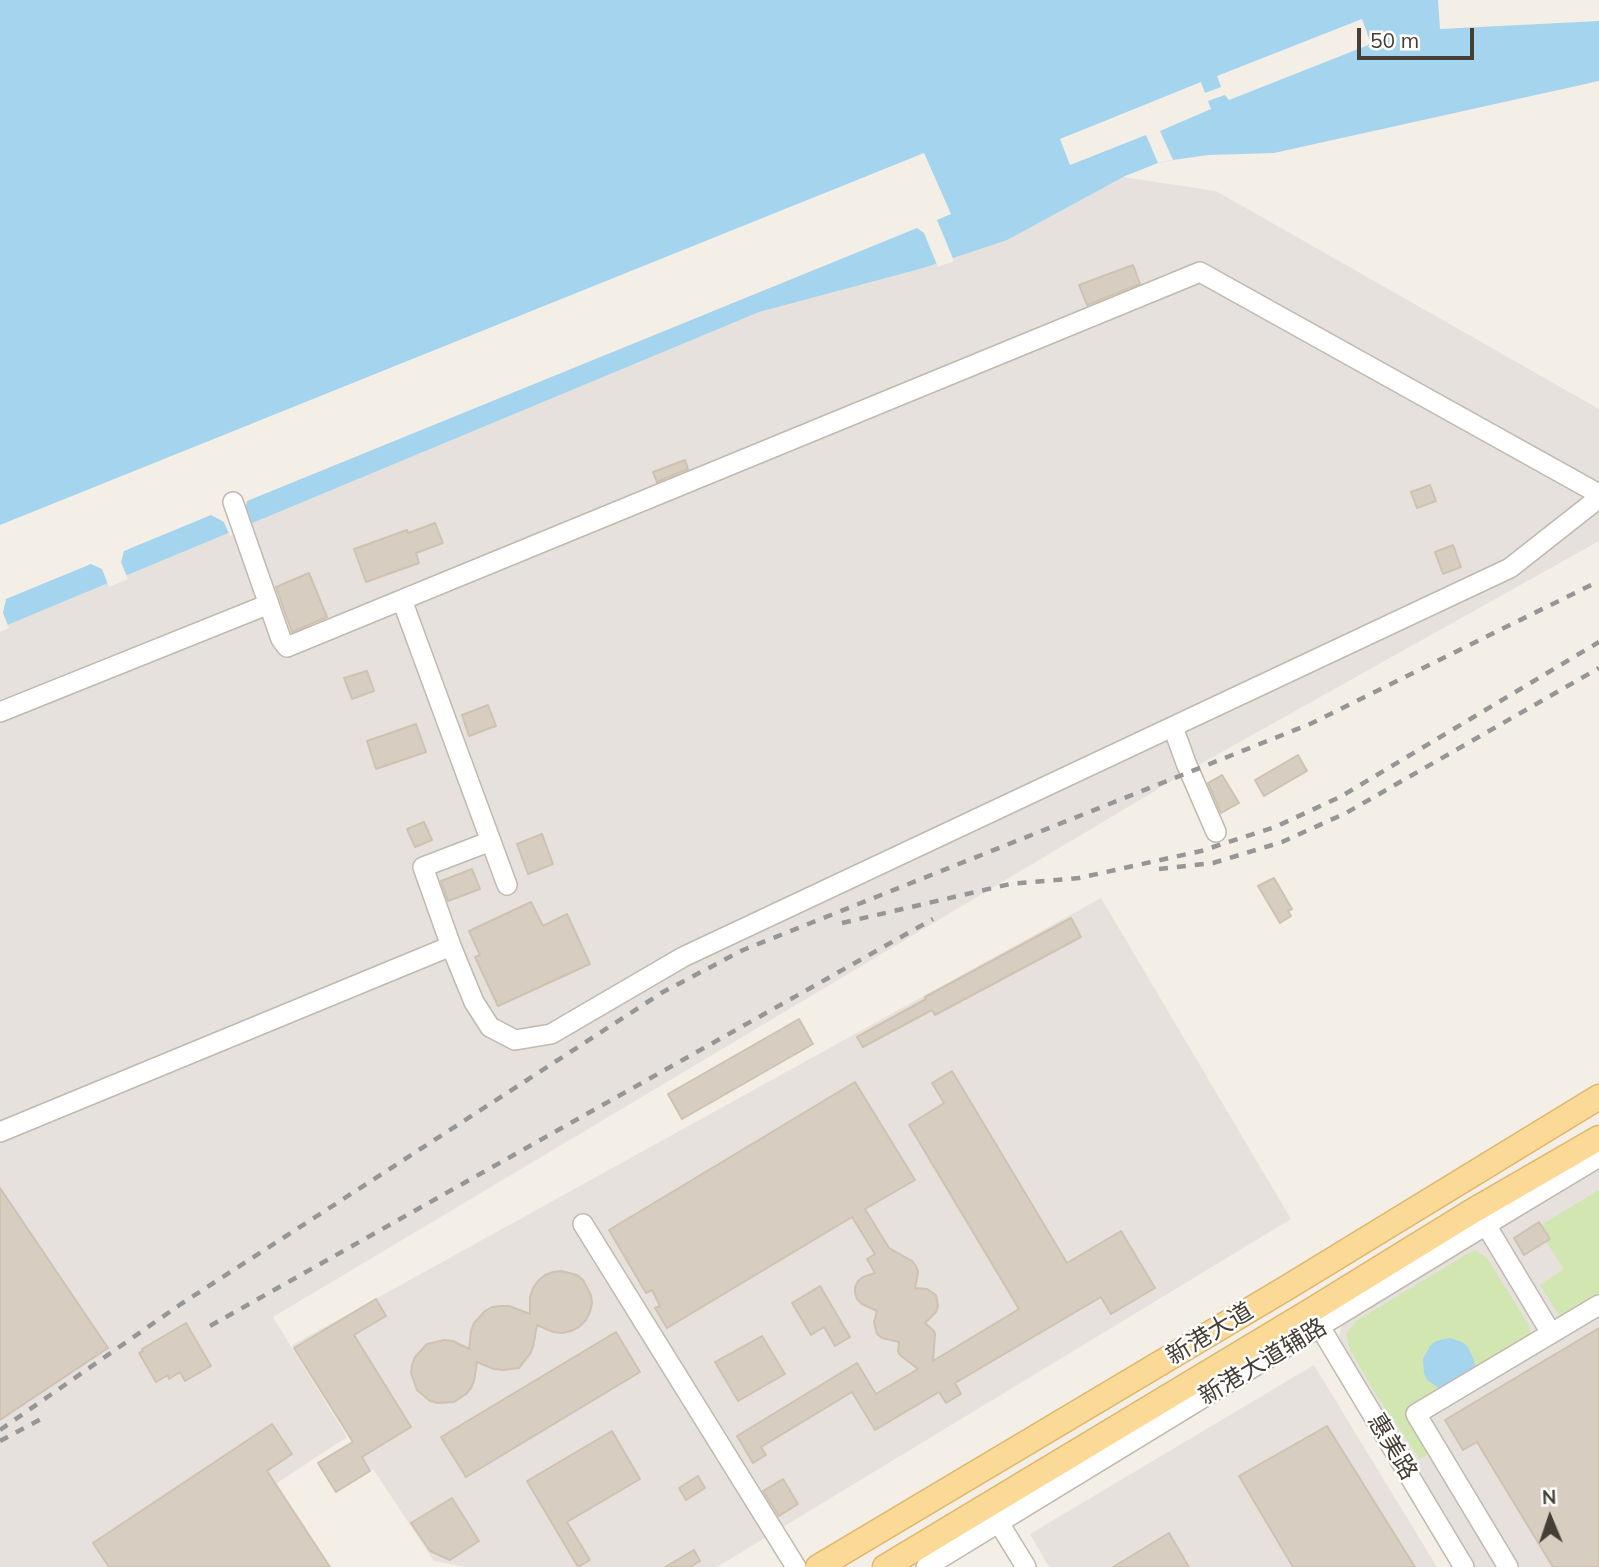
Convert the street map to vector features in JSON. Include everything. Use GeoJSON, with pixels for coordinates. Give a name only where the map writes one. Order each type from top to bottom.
{"type":"FeatureCollection","features":[{"type":"Feature","properties":{"kind":"main road","name":"新港大道"},"geometry":{"type":"LineString","coordinates":[[818,1567],[1288,1287],[1599,1097]]}},
{"type":"Feature","properties":{"kind":"main road","name":"新港大道"},"geometry":{"type":"LineString","coordinates":[[885,1567],[1471,1212],[1599,1138]]}},
{"type":"Feature","properties":{"kind":"street"},"geometry":{"type":"LineString","coordinates":[[233,502],[281,639],[287,647],[1200,272],[1599,496],[1510,568],[682,957],[551,1034],[515,1040],[490,1027],[474,1002],[423,867],[491,841]]}},
{"type":"Feature","properties":{"kind":"street"},"geometry":{"type":"LineString","coordinates":[[402,600],[507,885]]}},
{"type":"Feature","properties":{"kind":"street"},"geometry":{"type":"LineString","coordinates":[[0,712],[269,604]]}},
{"type":"Feature","properties":{"kind":"street"},"geometry":{"type":"LineString","coordinates":[[1173,727],[1216,832]]}},
{"type":"Feature","properties":{"kind":"street"},"geometry":{"type":"LineString","coordinates":[[0,1132],[451,946]]}},
{"type":"Feature","properties":{"kind":"street","name":"新港大道辅路"},"geometry":{"type":"LineString","coordinates":[[926,1567],[1599,1157]]}},
{"type":"Feature","properties":{"kind":"street"},"geometry":{"type":"LineString","coordinates":[[583,1224],[796,1567]]}},
{"type":"Feature","properties":{"kind":"street"},"geometry":{"type":"LineString","coordinates":[[1486,1225],[1551,1333]]}},
{"type":"Feature","properties":{"kind":"street"},"geometry":{"type":"LineString","coordinates":[[1508,1567],[1416,1414],[1599,1304]]}},
{"type":"Feature","properties":{"kind":"street","name":"惠美路"},"geometry":{"type":"LineString","coordinates":[[1320,1327],[1464,1567]]}},
{"type":"Feature","properties":{"kind":"street"},"geometry":{"type":"LineString","coordinates":[[999,1523],[1026,1567]]}},
{"type":"Feature","properties":{"kind":"shaded area"},"geometry":{"type":"Polygon","coordinates":[[[922,147],[1216,191],[1599,409],[1599,541],[1195,767],[273,1317],[347,1437],[149,1567],[0,1567],[0,515],[922,147]]]}},
{"type":"Feature","properties":{"kind":"shaded area"},"geometry":{"type":"Polygon","coordinates":[[[1101,898],[1291,1219],[717,1567],[465,1567],[434,1561],[373,1469],[335,1492],[317,1462],[352,1441],[292,1345],[1101,898]]]}},
{"type":"Feature","properties":{"kind":"shaded area"},"geometry":{"type":"Polygon","coordinates":[[[1599,1166],[1599,1567],[1475,1567],[1367,1395],[1339,1336],[1342,1323],[1599,1166]]]}},
{"type":"Feature","properties":{"kind":"shaded area"},"geometry":{"type":"Polygon","coordinates":[[[1314,1365],[1437,1567],[1049,1567],[1030,1534],[1314,1365]]]}},
{"type":"Feature","properties":{"kind":"green space"},"geometry":{"type":"Polygon","coordinates":[[[1599,1190],[1599,1296],[1562,1317],[1540,1285],[1564,1269],[1546,1241],[1549,1239],[1541,1225],[1599,1190]]]}},
{"type":"Feature","properties":{"kind":"green space"},"geometry":{"type":"Polygon","coordinates":[[[1474,1250],[1487,1258],[1528,1324],[1531,1335],[1414,1407],[1431,1452],[1420,1459],[1375,1393],[1350,1349],[1346,1334],[1356,1321],[1474,1250]]]}},
{"type":"Feature","properties":{"kind":"water"},"geometry":{"type":"Polygon","coordinates":[[[0,0],[1599,0],[1599,81],[1274,153],[1208,155],[1158,163],[1125,176],[1007,240],[923,268],[759,312],[0,628],[0,0]]]}},
{"type":"Feature","properties":{"kind":"water"},"geometry":{"type":"Polygon","coordinates":[[[1450,1338],[1468,1347],[1475,1367],[1440,1389],[1427,1380],[1423,1359],[1436,1341],[1450,1338]]]}},
{"type":"Feature","properties":{"kind":"pier"},"geometry":{"type":"Polygon","coordinates":[[[1438,0],[1599,0],[1599,21],[1440,29],[1438,0]]]}},
{"type":"Feature","properties":{"kind":"pier"},"geometry":{"type":"Polygon","coordinates":[[[1362,19],[1371,44],[1229,100],[1225,95],[1208,101],[1211,109],[1160,131],[1173,160],[1158,163],[1146,135],[1070,165],[1060,139],[1201,82],[1205,93],[1221,87],[1217,76],[1362,19]]]}},
{"type":"Feature","properties":{"kind":"pier"},"geometry":{"type":"Polygon","coordinates":[[[924,153],[951,214],[937,220],[954,261],[938,267],[924,233],[917,228],[247,501],[244,514],[249,528],[230,536],[224,522],[211,515],[124,551],[121,562],[128,579],[109,587],[102,569],[91,564],[6,599],[3,613],[9,628],[0,632],[0,525],[924,153]]]}},
{"type":"Feature","properties":{"kind":"building"},"geometry":{"type":"Polygon","coordinates":[[[1133,265],[1140,284],[1087,305],[1079,285],[1133,265]]]}},
{"type":"Feature","properties":{"kind":"building"},"geometry":{"type":"Polygon","coordinates":[[[685,460],[688,469],[657,482],[653,472],[685,460]]]}},
{"type":"Feature","properties":{"kind":"building"},"geometry":{"type":"Polygon","coordinates":[[[1430,485],[1436,501],[1417,508],[1411,492],[1430,485]]]}},
{"type":"Feature","properties":{"kind":"building"},"geometry":{"type":"Polygon","coordinates":[[[435,523],[443,543],[416,553],[419,563],[366,582],[354,549],[435,523]]]}},
{"type":"Feature","properties":{"kind":"building"},"geometry":{"type":"Polygon","coordinates":[[[1453,545],[1461,567],[1443,574],[1435,552],[1453,545]]]}},
{"type":"Feature","properties":{"kind":"building"},"geometry":{"type":"Polygon","coordinates":[[[309,573],[327,617],[292,632],[276,587],[309,573]]]}},
{"type":"Feature","properties":{"kind":"building"},"geometry":{"type":"Polygon","coordinates":[[[367,671],[374,691],[352,699],[344,678],[367,671]]]}},
{"type":"Feature","properties":{"kind":"building"},"geometry":{"type":"Polygon","coordinates":[[[488,705],[496,726],[469,736],[462,715],[488,705]]]}},
{"type":"Feature","properties":{"kind":"building"},"geometry":{"type":"Polygon","coordinates":[[[416,724],[426,752],[376,769],[367,741],[416,724]]]}},
{"type":"Feature","properties":{"kind":"building"},"geometry":{"type":"Polygon","coordinates":[[[1298,755],[1307,771],[1264,796],[1255,780],[1298,755]]]}},
{"type":"Feature","properties":{"kind":"building"},"geometry":{"type":"Polygon","coordinates":[[[1222,775],[1239,803],[1221,813],[1208,783],[1222,775]]]}},
{"type":"Feature","properties":{"kind":"building"},"geometry":{"type":"Polygon","coordinates":[[[424,822],[432,840],[415,847],[407,829],[424,822]]]}},
{"type":"Feature","properties":{"kind":"building"},"geometry":{"type":"Polygon","coordinates":[[[542,834],[553,864],[528,874],[517,844],[542,834]]]}},
{"type":"Feature","properties":{"kind":"building"},"geometry":{"type":"Polygon","coordinates":[[[472,869],[480,889],[448,901],[441,881],[472,869]]]}},
{"type":"Feature","properties":{"kind":"building"},"geometry":{"type":"Polygon","coordinates":[[[1274,878],[1292,909],[1288,911],[1291,916],[1280,923],[1258,886],[1274,878]]]}},
{"type":"Feature","properties":{"kind":"building"},"geometry":{"type":"Polygon","coordinates":[[[531,902],[543,926],[567,914],[590,964],[498,1006],[475,957],[480,955],[469,931],[531,902]]]}},
{"type":"Feature","properties":{"kind":"building"},"geometry":{"type":"Polygon","coordinates":[[[1071,918],[1081,937],[935,1015],[932,1010],[863,1047],[857,1037],[926,999],[925,997],[1071,918]]]}},
{"type":"Feature","properties":{"kind":"building"},"geometry":{"type":"Polygon","coordinates":[[[799,1019],[813,1044],[682,1119],[668,1094],[799,1019]]]}},
{"type":"Feature","properties":{"kind":"building"},"geometry":{"type":"Polygon","coordinates":[[[952,1071],[1067,1263],[1121,1231],[1155,1288],[1111,1314],[1101,1297],[955,1383],[961,1394],[946,1403],[939,1392],[875,1430],[852,1392],[761,1447],[766,1455],[753,1463],[737,1436],[857,1363],[876,1394],[918,1369],[900,1355],[899,1342],[877,1334],[874,1322],[877,1311],[857,1299],[855,1287],[858,1281],[875,1273],[867,1259],[875,1254],[852,1217],[667,1328],[655,1308],[660,1306],[652,1290],[646,1293],[609,1230],[855,1082],[915,1180],[865,1209],[889,1248],[916,1266],[918,1272],[915,1288],[927,1289],[936,1295],[936,1312],[925,1323],[935,1334],[933,1361],[1019,1309],[909,1125],[944,1103],[932,1083],[952,1071]]]}},
{"type":"Feature","properties":{"kind":"building"},"geometry":{"type":"Polygon","coordinates":[[[0,1188],[108,1348],[0,1420],[0,1188]]]}},
{"type":"Feature","properties":{"kind":"building"},"geometry":{"type":"Polygon","coordinates":[[[1539,1222],[1550,1239],[1524,1255],[1514,1238],[1539,1222]]]}},
{"type":"Feature","properties":{"kind":"building"},"geometry":{"type":"Polygon","coordinates":[[[561,1271],[577,1275],[591,1295],[590,1312],[579,1327],[562,1333],[537,1325],[533,1347],[519,1368],[494,1369],[477,1362],[471,1388],[454,1402],[430,1401],[417,1390],[411,1373],[412,1365],[415,1357],[427,1344],[453,1341],[469,1349],[474,1323],[485,1311],[492,1307],[509,1306],[530,1314],[530,1297],[538,1281],[545,1275],[561,1271]]]}},
{"type":"Feature","properties":{"kind":"building"},"geometry":{"type":"Polygon","coordinates":[[[820,1286],[850,1337],[835,1346],[824,1327],[811,1335],[792,1303],[820,1286]]]}},
{"type":"Feature","properties":{"kind":"building"},"geometry":{"type":"Polygon","coordinates":[[[376,1299],[386,1316],[354,1335],[411,1427],[362,1457],[370,1471],[336,1492],[318,1463],[353,1442],[294,1348],[376,1299]]]}},
{"type":"Feature","properties":{"kind":"building"},"geometry":{"type":"Polygon","coordinates":[[[186,1323],[211,1366],[185,1381],[180,1372],[169,1379],[168,1375],[156,1382],[139,1353],[186,1323]]]}},
{"type":"Feature","properties":{"kind":"building"},"geometry":{"type":"Polygon","coordinates":[[[1599,1328],[1599,1567],[1553,1567],[1477,1442],[1463,1450],[1445,1420],[1599,1328]]]}},
{"type":"Feature","properties":{"kind":"building"},"geometry":{"type":"Polygon","coordinates":[[[616,1332],[640,1372],[466,1477],[441,1437],[616,1332]]]}},
{"type":"Feature","properties":{"kind":"building"},"geometry":{"type":"Polygon","coordinates":[[[762,1336],[785,1374],[738,1401],[715,1362],[762,1336]]]}},
{"type":"Feature","properties":{"kind":"building"},"geometry":{"type":"Polygon","coordinates":[[[272,1424],[292,1454],[267,1471],[330,1567],[109,1567],[93,1543],[272,1424]]]}},
{"type":"Feature","properties":{"kind":"building"},"geometry":{"type":"Polygon","coordinates":[[[1327,1426],[1415,1567],[1293,1567],[1239,1476],[1327,1426]]]}},
{"type":"Feature","properties":{"kind":"building"},"geometry":{"type":"Polygon","coordinates":[[[612,1431],[640,1479],[567,1522],[590,1560],[578,1567],[527,1481],[612,1431]]]}},
{"type":"Feature","properties":{"kind":"building"},"geometry":{"type":"Polygon","coordinates":[[[698,1476],[705,1488],[686,1500],[679,1488],[698,1476]]]}},
{"type":"Feature","properties":{"kind":"building"},"geometry":{"type":"Polygon","coordinates":[[[783,1479],[798,1504],[779,1516],[763,1491],[783,1479]]]}},
{"type":"Feature","properties":{"kind":"building"},"geometry":{"type":"Polygon","coordinates":[[[452,1498],[479,1541],[450,1560],[430,1551],[411,1523],[452,1498]]]}},
{"type":"Feature","properties":{"kind":"building"},"geometry":{"type":"Polygon","coordinates":[[[1169,1533],[1189,1567],[1113,1567],[1169,1533]]]}},
{"type":"Feature","properties":{"kind":"building"},"geometry":{"type":"Polygon","coordinates":[[[694,1550],[700,1561],[690,1567],[665,1567],[694,1550]]]}},
{"type":"Feature","properties":{"kind":"railway"},"geometry":{"type":"LineString","coordinates":[[0,1430],[181,1304],[663,992],[743,950],[1310,724],[1599,581]]}},
{"type":"Feature","properties":{"kind":"railway"},"geometry":{"type":"LineString","coordinates":[[842,923],[1010,884],[1079,878],[1201,851],[1275,827],[1340,797],[1599,642]]}},
{"type":"Feature","properties":{"kind":"railway"},"geometry":{"type":"LineString","coordinates":[[1159,869],[1213,863],[1282,842],[1346,813],[1599,668]]}},
{"type":"Feature","properties":{"kind":"railway"},"geometry":{"type":"LineString","coordinates":[[210,1326],[933,919]]}},
{"type":"Feature","properties":{"kind":"railway"},"geometry":{"type":"LineString","coordinates":[[0,1441],[43,1418]]}}]}
